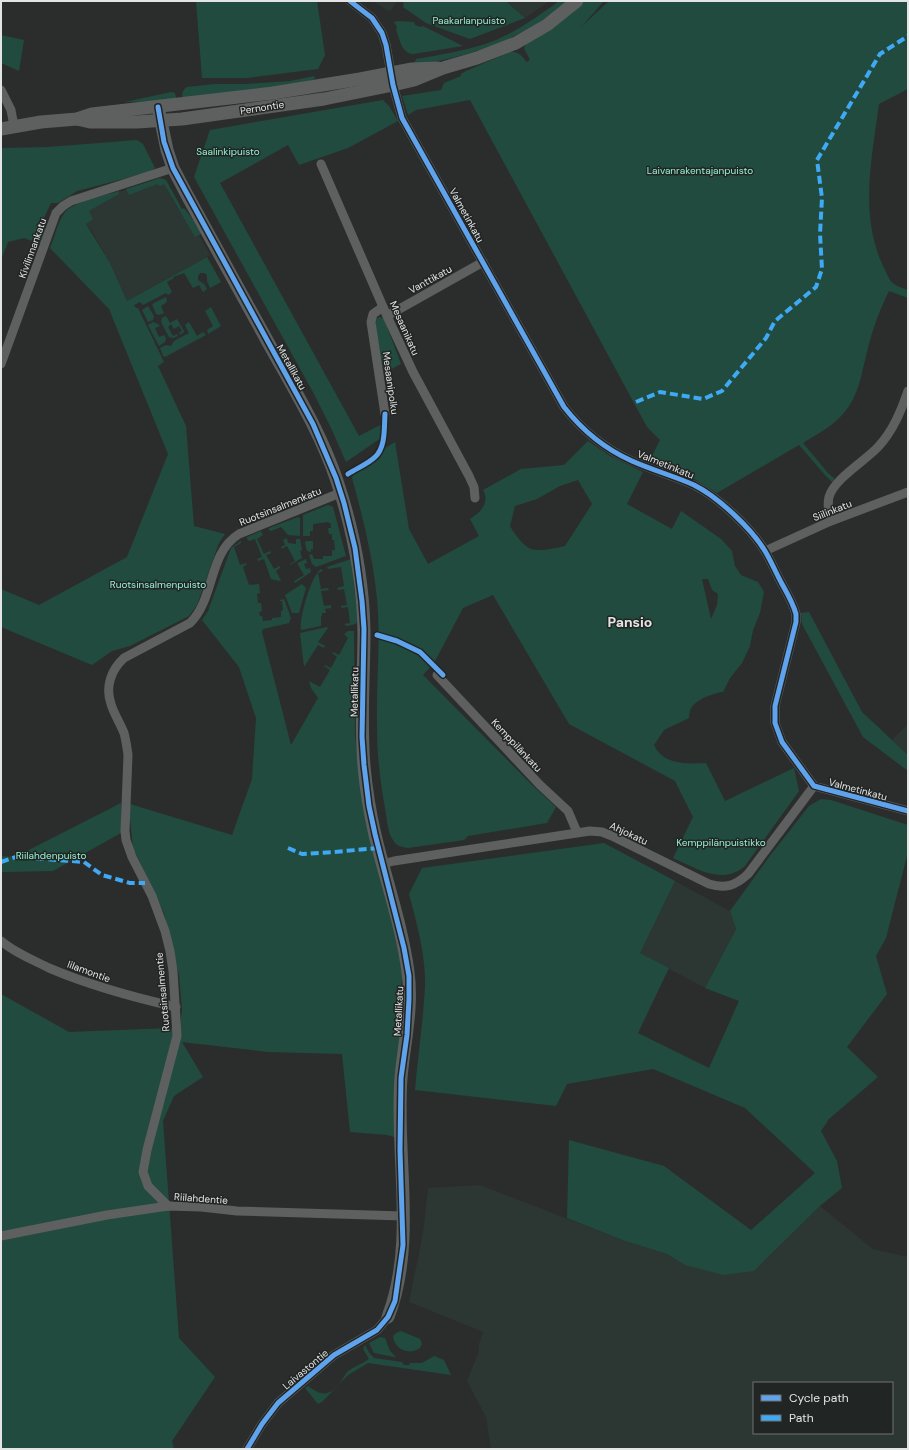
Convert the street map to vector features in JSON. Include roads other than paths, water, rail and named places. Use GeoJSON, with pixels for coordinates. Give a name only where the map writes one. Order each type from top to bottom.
{"type":"FeatureCollection","features":[{"type":"Feature","properties":{"kind":"street","name":"Valmetinkatu"},"geometry":{"type":"LineString","coordinates":[[350,1],[372,18],[382,33],[402,118],[556,394],[579,426],[600,443],[632,461],[696,486],[710,495],[740,520],[765,550],[796,614],[796,622],[775,706],[775,723],[782,742],[814,786],[908,811]]}},
{"type":"Feature","properties":{"kind":"street","name":"Pernontie"},"geometry":{"type":"LineString","coordinates":[[77,119],[90,122],[137,122],[226,113],[324,99],[392,79],[412,69],[443,68],[477,58],[516,43],[547,25],[577,1]]}},
{"type":"Feature","properties":{"kind":"street","name":"Pernontie"},"geometry":{"type":"LineString","coordinates":[[1,129],[41,122],[77,119],[92,114],[273,93],[360,79],[392,79]]}},
{"type":"Feature","properties":{"kind":"street"},"geometry":{"type":"LineString","coordinates":[[1,90],[11,110],[14,126]]}},
{"type":"Feature","properties":{"kind":"street","name":"Metallikatu"},"geometry":{"type":"LineString","coordinates":[[158,107],[164,142],[173,168],[313,424],[336,478],[355,548],[360,576],[364,629],[362,737],[364,765],[370,813],[398,923],[408,976],[409,999],[407,1035],[401,1078],[400,1150],[403,1245],[394,1301],[388,1317]]}},
{"type":"Feature","properties":{"kind":"street","name":"Mesaanikatu"},"geometry":{"type":"LineString","coordinates":[[322,164],[385,312],[413,372],[469,476],[474,487],[475,498]]}},
{"type":"Feature","properties":{"kind":"street","name":"Kivilinnankatu"},"geometry":{"type":"LineString","coordinates":[[1,364],[56,213],[63,206],[72,201],[173,168]]}},
{"type":"Feature","properties":{"kind":"street","name":"Vanttikatu"},"geometry":{"type":"LineString","coordinates":[[385,312],[483,262]]}},
{"type":"Feature","properties":{"kind":"street","name":"Mesaanipolku"},"geometry":{"type":"LineString","coordinates":[[385,312],[373,314],[371,322],[385,414]]}},
{"type":"Feature","properties":{"kind":"street"},"geometry":{"type":"LineString","coordinates":[[831,521],[828,503],[831,492],[840,480],[878,448],[886,438],[898,418],[908,390]]}},
{"type":"Feature","properties":{"kind":"street","name":"Siilinkatu"},"geometry":{"type":"LineString","coordinates":[[765,550],[831,521],[908,492]]}},
{"type":"Feature","properties":{"kind":"street","name":"Ruotsinsalmenkatu"},"geometry":{"type":"LineString","coordinates":[[110,703],[108,688],[109,681],[117,664],[124,658],[190,623],[195,618],[204,603],[220,556],[228,542],[239,534],[340,493]]}},
{"type":"Feature","properties":{"kind":"street","name":"Kemppilänkatu"},"geometry":{"type":"LineString","coordinates":[[437,675],[540,785],[568,811],[577,832]]}},
{"type":"Feature","properties":{"kind":"street","name":"Ruotsinsalmentie"},"geometry":{"type":"LineString","coordinates":[[110,703],[124,734],[127,746],[126,840],[132,857],[152,896],[165,931],[170,950],[178,1036],[147,1150],[144,1172],[148,1186],[168,1206]]}},
{"type":"Feature","properties":{"kind":"street","name":"Ahjokatu"},"geometry":{"type":"LineString","coordinates":[[382,864],[590,831],[602,832],[612,836],[709,884],[722,887],[729,886],[741,881],[748,874],[814,786]]}},
{"type":"Feature","properties":{"kind":"street","name":"Iilamontie"},"geometry":{"type":"LineString","coordinates":[[1,941],[32,960],[72,977],[128,996],[176,1007]]}},
{"type":"Feature","properties":{"kind":"street","name":"Riilahdentie"},"geometry":{"type":"LineString","coordinates":[[1,1236],[107,1215],[168,1206],[201,1207],[237,1211],[403,1216]]}},
{"type":"Feature","properties":{"kind":"street","name":"Laivastontie"},"geometry":{"type":"LineString","coordinates":[[247,1449],[262,1424],[278,1403],[334,1355],[377,1330],[388,1317]]}},
{"type":"Feature","properties":{"kind":"district","name":"Pansio"},"geometry":{"type":"Point","coordinates":[630,622]}},
{"type":"Feature","properties":{"kind":"park label","name":"Paakarlanpuisto"},"geometry":{"type":"Point","coordinates":[469,20]}},
{"type":"Feature","properties":{"kind":"park label","name":"Saalinkipuisto"},"geometry":{"type":"Point","coordinates":[228,151]}},
{"type":"Feature","properties":{"kind":"park label","name":"Laivanrakentajanpuisto"},"geometry":{"type":"Point","coordinates":[700,170]}},
{"type":"Feature","properties":{"kind":"park label","name":"Ruotsinsalmenpuisto"},"geometry":{"type":"Point","coordinates":[158,584]}},
{"type":"Feature","properties":{"kind":"park label","name":"Kemppilänpuistikko"},"geometry":{"type":"Point","coordinates":[721,842]}},
{"type":"Feature","properties":{"kind":"park label","name":"Riilahdenpuisto"},"geometry":{"type":"Point","coordinates":[51,855]}}]}
